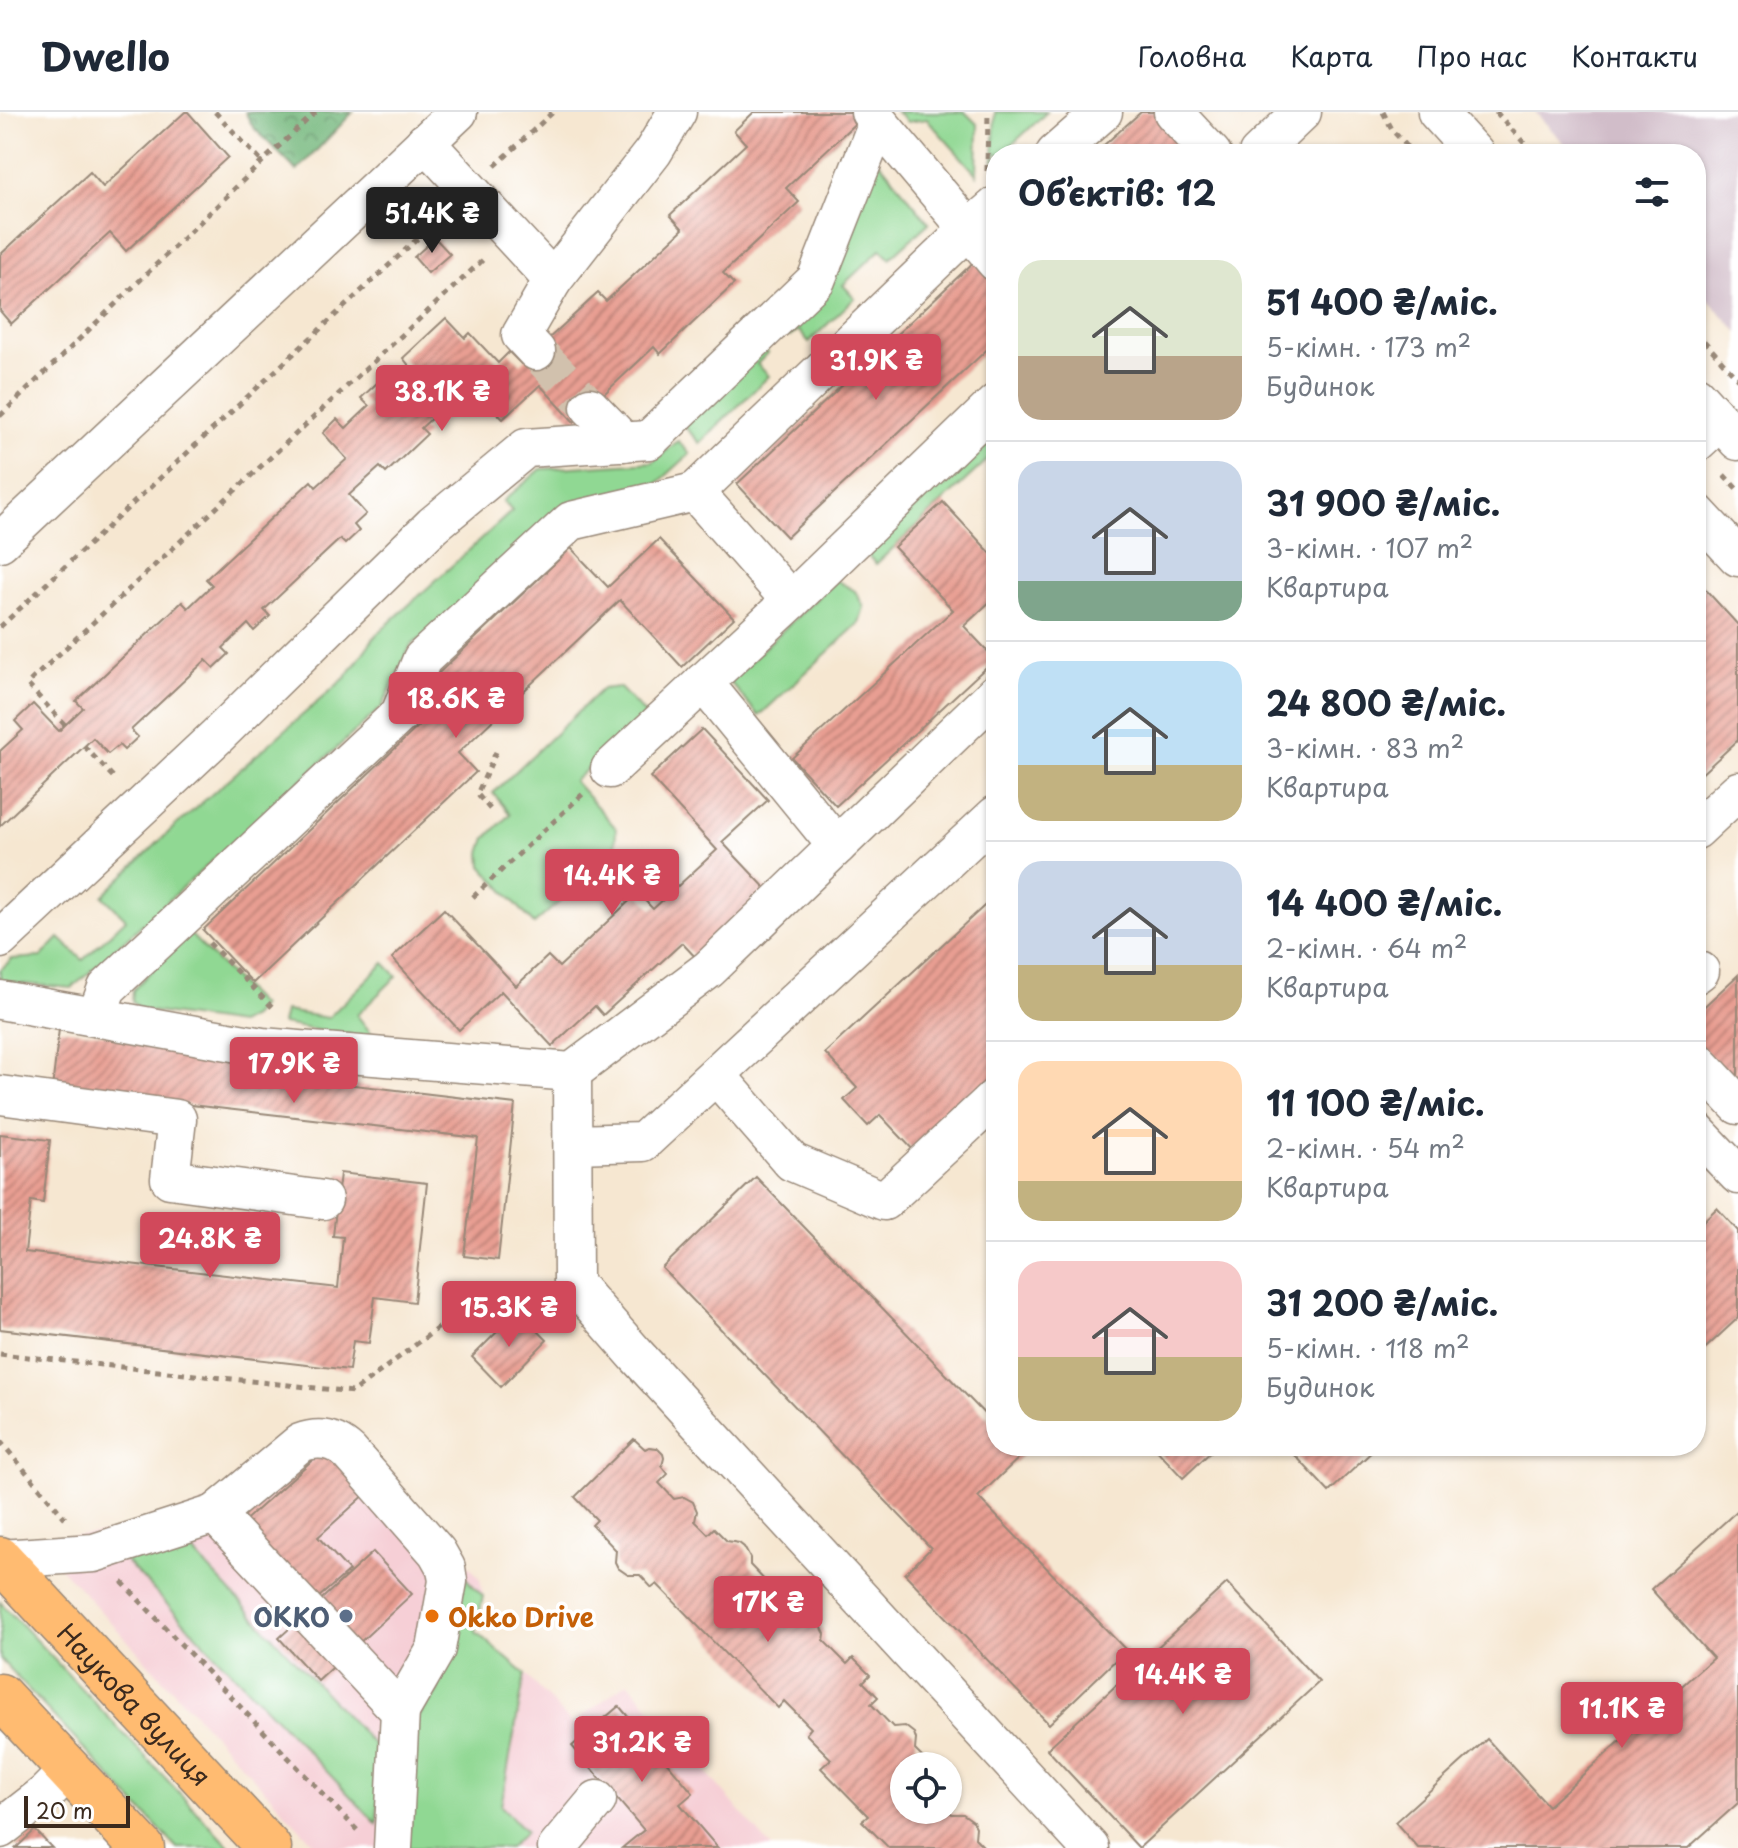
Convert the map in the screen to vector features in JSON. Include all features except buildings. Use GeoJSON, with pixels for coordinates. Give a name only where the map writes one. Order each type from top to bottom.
{"type":"FeatureCollection","features":[{"type":"Feature","properties":{"kind":"main road","name":"Наукова вулиця"},"geometry":{"type":"LineString","coordinates":[[0,1559],[269,1848]]}},
{"type":"Feature","properties":{"kind":"main road"},"geometry":{"type":"LineString","coordinates":[[0,1696],[142,1848]]}},
{"type":"Feature","properties":{"kind":"street"},"geometry":{"type":"LineString","coordinates":[[0,542],[458,112]]}},
{"type":"Feature","properties":{"kind":"street"},"geometry":{"type":"LineString","coordinates":[[536,351],[521,335],[553,280],[653,152],[677,112]]}},
{"type":"Feature","properties":{"kind":"street"},"geometry":{"type":"LineString","coordinates":[[1066,144],[1103,112]]}},
{"type":"Feature","properties":{"kind":"street"},"geometry":{"type":"LineString","coordinates":[[1173,112],[1203,144]]}},
{"type":"Feature","properties":{"kind":"street"},"geometry":{"type":"LineString","coordinates":[[1268,144],[1302,112]]}},
{"type":"Feature","properties":{"kind":"street"},"geometry":{"type":"LineString","coordinates":[[1437,112],[1466,144]]}},
{"type":"Feature","properties":{"kind":"street"},"geometry":{"type":"LineString","coordinates":[[0,939],[216,737],[433,525],[526,448],[649,440],[816,280],[874,117],[984,203],[695,492],[571,521],[422,659],[400,714],[107,988],[96,1017]]}},
{"type":"Feature","properties":{"kind":"street"},"geometry":{"type":"LineString","coordinates":[[425,142],[553,280]]}},
{"type":"Feature","properties":{"kind":"street"},"geometry":{"type":"LineString","coordinates":[[590,407],[624,442]]}},
{"type":"Feature","properties":{"kind":"street"},"geometry":{"type":"LineString","coordinates":[[610,769],[791,601],[986,413]]}},
{"type":"Feature","properties":{"kind":"street"},"geometry":{"type":"LineString","coordinates":[[695,492],[791,601]]}},
{"type":"Feature","properties":{"kind":"street"},"geometry":{"type":"LineString","coordinates":[[1706,523],[1738,557]]}},
{"type":"Feature","properties":{"kind":"street"},"geometry":{"type":"LineString","coordinates":[[703,682],[837,846]]}},
{"type":"Feature","properties":{"kind":"street"},"geometry":{"type":"LineString","coordinates":[[0,1000],[262,1047],[572,1072],[709,969],[986,703]]}},
{"type":"Feature","properties":{"kind":"street"},"geometry":{"type":"LineString","coordinates":[[1706,821],[1738,791]]}},
{"type":"Feature","properties":{"kind":"street"},"geometry":{"type":"LineString","coordinates":[[573,1144],[643,1142],[986,824]]}},
{"type":"Feature","properties":{"kind":"street"},"geometry":{"type":"LineString","coordinates":[[1706,1071],[1738,1105]]}},
{"type":"Feature","properties":{"kind":"street"},"geometry":{"type":"LineString","coordinates":[[572,1072],[573,1283],[1090,1848]]}},
{"type":"Feature","properties":{"kind":"street"},"geometry":{"type":"LineString","coordinates":[[716,1075],[792,1162],[884,1201],[986,1106]]}},
{"type":"Feature","properties":{"kind":"street"},"geometry":{"type":"LineString","coordinates":[[0,1095],[177,1119],[170,1179],[323,1200]]}},
{"type":"Feature","properties":{"kind":"street"},"geometry":{"type":"LineString","coordinates":[[1706,1141],[1738,1175]]}},
{"type":"Feature","properties":{"kind":"street"},"geometry":{"type":"LineString","coordinates":[[0,1559],[94,1553],[215,1514],[300,1443],[321,1438],[342,1446],[437,1552],[446,1568],[447,1588],[436,1649],[400,1711],[378,1842]]}},
{"type":"Feature","properties":{"kind":"street"},"geometry":{"type":"LineString","coordinates":[[215,1514],[400,1711]]}},
{"type":"Feature","properties":{"kind":"street"},"geometry":{"type":"LineString","coordinates":[[0,1829],[45,1794],[69,1770]]}},
{"type":"Feature","properties":{"kind":"street"},"geometry":{"type":"LineString","coordinates":[[557,1848],[597,1800]]}},
{"type":"Feature","properties":{"kind":"path"},"geometry":{"type":"LineString","coordinates":[[215,112],[262,162]]}},
{"type":"Feature","properties":{"kind":"path"},"geometry":{"type":"LineString","coordinates":[[0,416],[316,112]]}},
{"type":"Feature","properties":{"kind":"path"},"geometry":{"type":"LineString","coordinates":[[488,173],[553,112]]}},
{"type":"Feature","properties":{"kind":"path"},"geometry":{"type":"LineString","coordinates":[[987,144],[988,112]]}},
{"type":"Feature","properties":{"kind":"path"},"geometry":{"type":"LineString","coordinates":[[1383,112],[1393,131],[1405,144]]}},
{"type":"Feature","properties":{"kind":"path"},"geometry":{"type":"LineString","coordinates":[[1496,112],[1525,144]]}},
{"type":"Feature","properties":{"kind":"path"},"geometry":{"type":"LineString","coordinates":[[984,203],[986,158]]}},
{"type":"Feature","properties":{"kind":"path"},"geometry":{"type":"LineString","coordinates":[[0,627],[451,208]]}},
{"type":"Feature","properties":{"kind":"path"},"geometry":{"type":"LineString","coordinates":[[65,725],[27,684],[510,235]]}},
{"type":"Feature","properties":{"kind":"path"},"geometry":{"type":"LineString","coordinates":[[1706,343],[1738,379]]}},
{"type":"Feature","properties":{"kind":"path"},"geometry":{"type":"LineString","coordinates":[[84,746],[141,807]]}},
{"type":"Feature","properties":{"kind":"path"},"geometry":{"type":"LineString","coordinates":[[490,809],[477,794],[496,752]]}},
{"type":"Feature","properties":{"kind":"path"},"geometry":{"type":"LineString","coordinates":[[473,897],[610,769]]}},
{"type":"Feature","properties":{"kind":"path"},"geometry":{"type":"LineString","coordinates":[[183,917],[277,1012]]}},
{"type":"Feature","properties":{"kind":"path"},"geometry":{"type":"LineString","coordinates":[[0,1354],[353,1392],[451,1318],[573,1283]]}},
{"type":"Feature","properties":{"kind":"path"},"geometry":{"type":"LineString","coordinates":[[0,1441],[94,1553],[378,1842]]}},
{"type":"Feature","properties":{"kind":"shaded area"},"geometry":{"type":"Polygon","coordinates":[[[1535,112],[1738,112],[1738,332],[1706,297],[1706,144],[1565,144],[1535,112]]]}},
{"type":"Feature","properties":{"kind":"shaded area"},"geometry":{"type":"Polygon","coordinates":[[[348,1432],[480,1578],[483,1596],[476,1633],[525,1674],[572,1724],[628,1682],[772,1848],[318,1848],[36,1541],[114,1532],[197,1507],[348,1432]]]}},
{"type":"Feature","properties":{"kind":"green space"},"geometry":{"type":"Polygon","coordinates":[[[245,112],[353,112],[297,171],[253,127],[245,112]]]}},
{"type":"Feature","properties":{"kind":"green space"},"geometry":{"type":"Polygon","coordinates":[[[896,112],[965,112],[978,125],[977,175],[927,119],[907,122],[896,112]]]}},
{"type":"Feature","properties":{"kind":"green space"},"geometry":{"type":"Polygon","coordinates":[[[995,112],[1047,112],[1013,144],[994,144],[995,112]]]}},
{"type":"Feature","properties":{"kind":"green space"},"geometry":{"type":"Polygon","coordinates":[[[879,161],[929,223],[890,258],[881,249],[843,285],[855,298],[809,342],[798,330],[790,337],[784,331],[879,161]]]}},
{"type":"Feature","properties":{"kind":"green space"},"geometry":{"type":"Polygon","coordinates":[[[763,348],[768,353],[757,364],[769,376],[700,443],[683,425],[763,348]]]}},
{"type":"Feature","properties":{"kind":"green space"},"geometry":{"type":"Polygon","coordinates":[[[986,427],[986,461],[876,564],[857,544],[986,427]]]}},
{"type":"Feature","properties":{"kind":"green space"},"geometry":{"type":"Polygon","coordinates":[[[678,441],[690,454],[647,493],[411,645],[382,707],[72,988],[0,982],[0,970],[12,959],[41,957],[59,938],[83,960],[126,919],[103,896],[173,828],[346,677],[376,635],[512,511],[503,501],[541,469],[653,462],[678,441]]]}},
{"type":"Feature","properties":{"kind":"green space"},"geometry":{"type":"Polygon","coordinates":[[[836,580],[855,591],[864,607],[859,623],[759,716],[729,681],[836,580]]]}},
{"type":"Feature","properties":{"kind":"green space"},"geometry":{"type":"Polygon","coordinates":[[[619,687],[646,715],[574,781],[616,828],[615,847],[607,860],[534,924],[482,866],[481,853],[486,838],[510,814],[493,793],[602,689],[619,687]]]}},
{"type":"Feature","properties":{"kind":"green space"},"geometry":{"type":"Polygon","coordinates":[[[188,932],[261,1006],[252,1017],[239,1024],[142,1010],[132,1002],[133,990],[188,932]]]}},
{"type":"Feature","properties":{"kind":"green space"},"geometry":{"type":"Polygon","coordinates":[[[384,963],[397,976],[357,1015],[377,1041],[282,1024],[285,1011],[328,1018],[384,963]]]}},
{"type":"Feature","properties":{"kind":"green space"},"geometry":{"type":"Polygon","coordinates":[[[177,1542],[197,1556],[376,1747],[380,1756],[377,1824],[119,1554],[177,1542]]]}},
{"type":"Feature","properties":{"kind":"green space"},"geometry":{"type":"Polygon","coordinates":[[[456,1568],[483,1596],[476,1632],[525,1674],[501,1806],[526,1832],[509,1848],[406,1848],[416,1720],[438,1691],[456,1568]]]}},
{"type":"Feature","properties":{"kind":"green space"},"geometry":{"type":"Polygon","coordinates":[[[0,1602],[231,1848],[177,1848],[0,1659],[0,1602]]]}},
{"type":"Feature","properties":{"kind":"tunnel"},"geometry":{"type":"LineString","coordinates":[[536,351],[590,407]]}},
{"type":"Feature","properties":{"kind":"place","name":"ОККО"},"geometry":{"type":"Point","coordinates":[346,1616]}},
{"type":"Feature","properties":{"kind":"place","name":"Okko Drive"},"geometry":{"type":"Point","coordinates":[432,1616]}}]}
